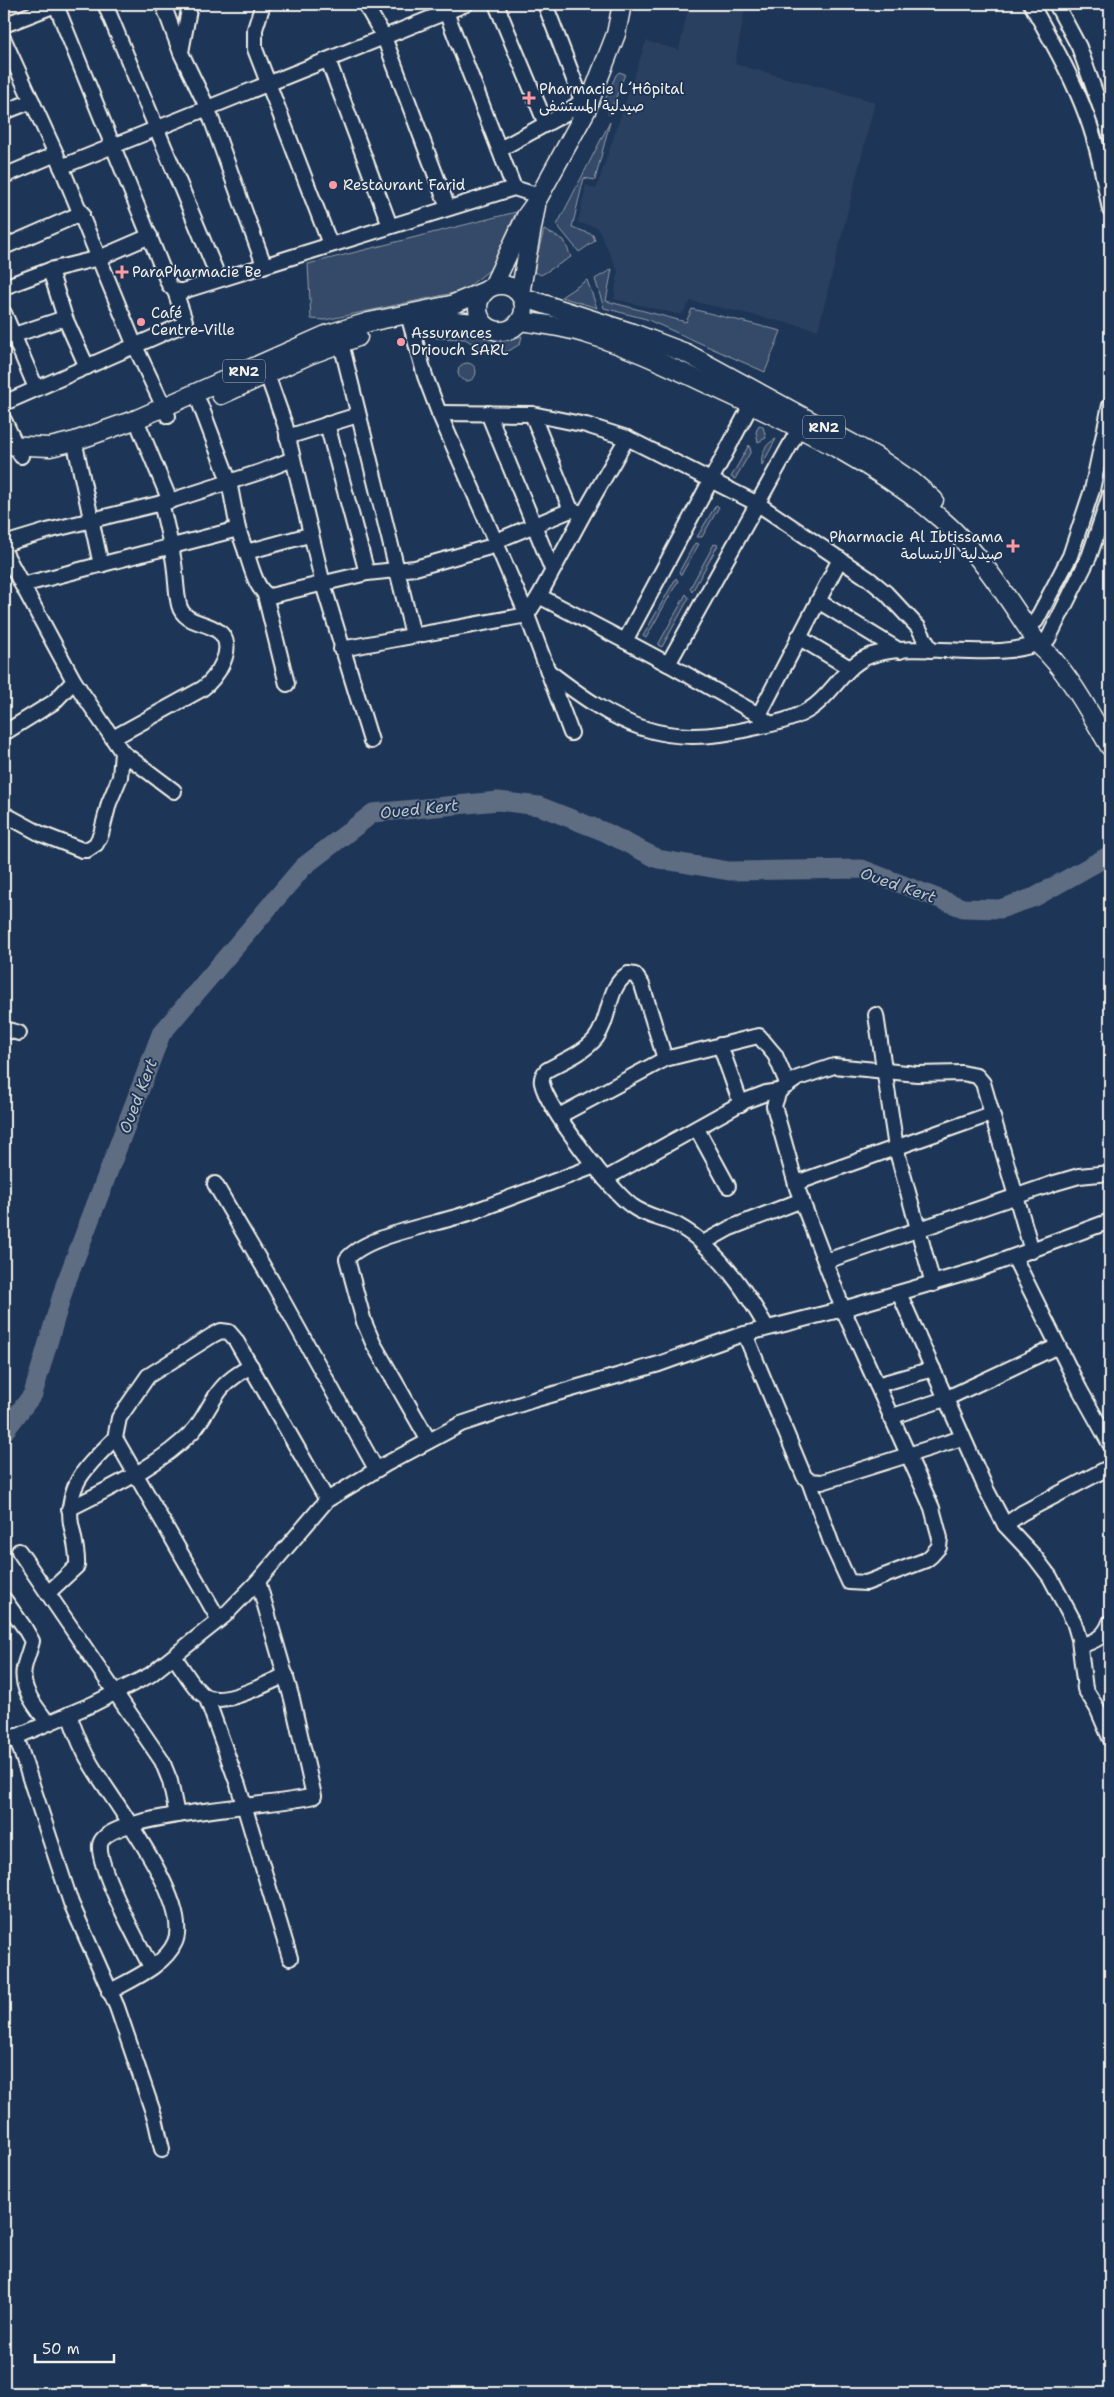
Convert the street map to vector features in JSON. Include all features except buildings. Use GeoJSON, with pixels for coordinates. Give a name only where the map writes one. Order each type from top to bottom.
{"type":"FeatureCollection","features":[{"type":"Feature","properties":{"kind":"main road"},"geometry":{"type":"LineString","coordinates":[[484,324],[478,315],[478,304],[489,288],[526,216],[538,199],[584,106],[616,34],[622,4]]}},
{"type":"Feature","properties":{"kind":"main road"},"geometry":{"type":"LineString","coordinates":[[520,321],[524,309],[521,296],[538,199]]}},
{"type":"Feature","properties":{"kind":"main road","name":"RN2"},"geometry":{"type":"LineString","coordinates":[[12,450],[50,447],[68,443],[137,419],[200,404],[328,334],[369,322],[451,305],[489,288],[505,285],[521,296],[630,332],[686,353],[875,456],[913,482],[957,522],[994,562],[1036,621],[1043,642]]}},
{"type":"Feature","properties":{"kind":"main road","name":"RN2"},"geometry":{"type":"LineString","coordinates":[[12,450],[51,455],[140,429],[166,412],[265,369],[341,342],[410,322],[445,320],[484,324],[489,328],[503,331],[516,326],[520,321],[586,333],[619,344],[752,405],[799,429],[887,480],[942,520],[967,546],[1043,642],[1110,746]]}},
{"type":"Feature","properties":{"kind":"street"},"geometry":{"type":"LineString","coordinates":[[4,25],[57,4],[112,146],[169,285],[175,291],[185,321],[182,325],[4,403]]}},
{"type":"Feature","properties":{"kind":"street"},"geometry":{"type":"LineString","coordinates":[[105,4],[219,279]]}},
{"type":"Feature","properties":{"kind":"street"},"geometry":{"type":"LineString","coordinates":[[163,4],[181,53],[207,107],[264,265]]}},
{"type":"Feature","properties":{"kind":"street"},"geometry":{"type":"LineString","coordinates":[[181,53],[190,4]]}},
{"type":"Feature","properties":{"kind":"street"},"geometry":{"type":"LineString","coordinates":[[263,4],[259,13],[254,40],[261,68],[269,83],[330,244]]}},
{"type":"Feature","properties":{"kind":"street"},"geometry":{"type":"LineString","coordinates":[[365,4],[384,37],[448,208]]}},
{"type":"Feature","properties":{"kind":"street"},"geometry":{"type":"LineString","coordinates":[[4,176],[112,146],[384,37],[444,7],[466,4]]}},
{"type":"Feature","properties":{"kind":"street"},"geometry":{"type":"LineString","coordinates":[[496,4],[546,124]]}},
{"type":"Feature","properties":{"kind":"street"},"geometry":{"type":"LineString","coordinates":[[500,149],[584,106],[545,4]]}},
{"type":"Feature","properties":{"kind":"street"},"geometry":{"type":"LineString","coordinates":[[1031,4],[1060,56],[1087,117],[1104,174],[1110,210]]}},
{"type":"Feature","properties":{"kind":"street"},"geometry":{"type":"LineString","coordinates":[[1056,4],[1078,47],[1110,134]]}},
{"type":"Feature","properties":{"kind":"street"},"geometry":{"type":"LineString","coordinates":[[444,7],[514,188]]}},
{"type":"Feature","properties":{"kind":"street"},"geometry":{"type":"LineString","coordinates":[[4,40],[82,213],[135,346],[166,412]]}},
{"type":"Feature","properties":{"kind":"street"},"geometry":{"type":"LineString","coordinates":[[328,60],[390,226]]}},
{"type":"Feature","properties":{"kind":"street"},"geometry":{"type":"LineString","coordinates":[[4,112],[32,101]]}},
{"type":"Feature","properties":{"kind":"street"},"geometry":{"type":"LineString","coordinates":[[175,291],[183,291],[514,188],[538,199]]}},
{"type":"Feature","properties":{"kind":"street"},"geometry":{"type":"LineString","coordinates":[[4,247],[82,213]]}},
{"type":"Feature","properties":{"kind":"street"},"geometry":{"type":"LineString","coordinates":[[4,287],[50,270],[99,258],[150,236]]}},
{"type":"Feature","properties":{"kind":"street"},"geometry":{"type":"LineString","coordinates":[[50,270],[65,318],[87,367]]}},
{"type":"Feature","properties":{"kind":"street"},"geometry":{"type":"LineString","coordinates":[[4,313],[36,388]]}},
{"type":"Feature","properties":{"kind":"street"},"geometry":{"type":"LineString","coordinates":[[14,335],[65,318]]}},
{"type":"Feature","properties":{"kind":"street"},"geometry":{"type":"LineString","coordinates":[[410,322],[439,413],[527,615],[571,733]]}},
{"type":"Feature","properties":{"kind":"street"},"geometry":{"type":"LineString","coordinates":[[341,342],[413,635]]}},
{"type":"Feature","properties":{"kind":"street"},"geometry":{"type":"LineString","coordinates":[[265,369],[293,459],[309,535],[370,741]]}},
{"type":"Feature","properties":{"kind":"street"},"geometry":{"type":"LineString","coordinates":[[200,404],[228,481],[238,529],[260,588],[265,595],[287,684]]}},
{"type":"Feature","properties":{"kind":"street"},"geometry":{"type":"LineString","coordinates":[[625,641],[752,405]]}},
{"type":"Feature","properties":{"kind":"street"},"geometry":{"type":"LineString","coordinates":[[1036,621],[1073,546],[1092,490],[1110,405]]}},
{"type":"Feature","properties":{"kind":"street"},"geometry":{"type":"LineString","coordinates":[[439,413],[532,414],[586,425],[628,438],[758,504],[840,559],[886,593],[918,627],[931,650]]}},
{"type":"Feature","properties":{"kind":"street"},"geometry":{"type":"LineString","coordinates":[[488,413],[552,569]]}},
{"type":"Feature","properties":{"kind":"street"},"geometry":{"type":"LineString","coordinates":[[532,414],[577,511]]}},
{"type":"Feature","properties":{"kind":"street"},"geometry":{"type":"LineString","coordinates":[[287,437],[358,415]]}},
{"type":"Feature","properties":{"kind":"street"},"geometry":{"type":"LineString","coordinates":[[4,420],[12,450]]}},
{"type":"Feature","properties":{"kind":"street"},"geometry":{"type":"LineString","coordinates":[[327,424],[367,573]]}},
{"type":"Feature","properties":{"kind":"street"},"geometry":{"type":"LineString","coordinates":[[113,738],[157,715],[213,681],[224,660],[225,651],[220,633],[192,621],[182,612],[179,605],[166,502],[140,429]]}},
{"type":"Feature","properties":{"kind":"street"},"geometry":{"type":"LineString","coordinates":[[668,664],[799,429]]}},
{"type":"Feature","properties":{"kind":"street"},"geometry":{"type":"LineString","coordinates":[[341,648],[527,615],[552,569],[577,511],[628,438]]}},
{"type":"Feature","properties":{"kind":"street"},"geometry":{"type":"LineString","coordinates":[[76,449],[101,565]]}},
{"type":"Feature","properties":{"kind":"street"},"geometry":{"type":"LineString","coordinates":[[4,544],[166,502],[260,472],[293,459]]}},
{"type":"Feature","properties":{"kind":"street"},"geometry":{"type":"LineString","coordinates":[[548,671],[608,714],[641,728],[665,734],[708,736],[734,733],[800,715],[812,708],[850,668],[871,655],[900,651],[931,650],[998,651],[1043,642],[1089,557],[1110,495]]}},
{"type":"Feature","properties":{"kind":"street"},"geometry":{"type":"LineString","coordinates":[[265,595],[270,596],[367,573],[396,571],[448,560],[497,543],[534,524],[577,511]]}},
{"type":"Feature","properties":{"kind":"street"},"geometry":{"type":"LineString","coordinates":[[22,585],[172,548],[238,529]]}},
{"type":"Feature","properties":{"kind":"street"},"geometry":{"type":"LineString","coordinates":[[246,552],[309,535]]}},
{"type":"Feature","properties":{"kind":"street"},"geometry":{"type":"LineString","coordinates":[[4,551],[74,681],[122,752],[174,791]]}},
{"type":"Feature","properties":{"kind":"street"},"geometry":{"type":"LineString","coordinates":[[759,714],[840,559]]}},
{"type":"Feature","properties":{"kind":"street"},"geometry":{"type":"LineString","coordinates":[[539,596],[759,714],[770,724]]}},
{"type":"Feature","properties":{"kind":"street"},"geometry":{"type":"LineString","coordinates":[[818,601],[900,651]]}},
{"type":"Feature","properties":{"kind":"street"},"geometry":{"type":"LineString","coordinates":[[798,637],[850,668]]}},
{"type":"Feature","properties":{"kind":"street"},"geometry":{"type":"LineString","coordinates":[[4,733],[54,702],[74,681]]}},
{"type":"Feature","properties":{"kind":"street"},"geometry":{"type":"LineString","coordinates":[[4,814],[41,834],[82,850],[88,850],[96,844],[101,834],[109,804],[120,777],[122,752]]}},
{"type":"Feature","properties":{"kind":"street"},"geometry":{"type":"LineString","coordinates":[[665,1059],[642,985],[635,975],[628,974],[618,981],[613,989],[609,1012],[596,1038],[585,1048],[543,1074],[541,1081],[559,1116],[605,1179],[631,1206],[642,1213],[677,1225],[702,1243],[726,1267],[752,1302],[767,1328]]}},
{"type":"Feature","properties":{"kind":"street"},"geometry":{"type":"LineString","coordinates":[[876,1015],[896,1148],[933,1284]]}},
{"type":"Feature","properties":{"kind":"street"},"geometry":{"type":"LineString","coordinates":[[4,1029],[19,1033]]}},
{"type":"Feature","properties":{"kind":"street"},"geometry":{"type":"LineString","coordinates":[[559,1116],[665,1059],[759,1036],[775,1055],[784,1088],[774,1106],[796,1183],[843,1309],[940,1530],[938,1547],[926,1560],[866,1583],[855,1584],[849,1582],[832,1546],[809,1481],[804,1476],[744,1334]]}},
{"type":"Feature","properties":{"kind":"street"},"geometry":{"type":"LineString","coordinates":[[720,1045],[741,1104]]}},
{"type":"Feature","properties":{"kind":"street"},"geometry":{"type":"LineString","coordinates":[[605,1179],[741,1104],[784,1088],[811,1072],[834,1066],[917,1074],[962,1073],[977,1076],[983,1083],[1032,1251]]}},
{"type":"Feature","properties":{"kind":"street"},"geometry":{"type":"LineString","coordinates":[[796,1183],[991,1114]]}},
{"type":"Feature","properties":{"kind":"street"},"geometry":{"type":"LineString","coordinates":[[698,1129],[728,1186]]}},
{"type":"Feature","properties":{"kind":"street"},"geometry":{"type":"LineString","coordinates":[[428,1441],[373,1344],[364,1322],[347,1259],[361,1247],[470,1213],[595,1166]]}},
{"type":"Feature","properties":{"kind":"street"},"geometry":{"type":"LineString","coordinates":[[826,1261],[1079,1176],[1110,1174]]}},
{"type":"Feature","properties":{"kind":"street"},"geometry":{"type":"LineString","coordinates":[[215,1184],[274,1285],[376,1469]]}},
{"type":"Feature","properties":{"kind":"street"},"geometry":{"type":"LineString","coordinates":[[702,1243],[730,1228],[802,1200]]}},
{"type":"Feature","properties":{"kind":"street"},"geometry":{"type":"LineString","coordinates":[[162,2150],[138,2066],[117,2007],[66,1889],[10,1739],[140,1682],[219,1620],[258,1581],[327,1500],[376,1469],[428,1441],[484,1416],[659,1364],[744,1334],[933,1284],[1032,1251],[1110,1221]]}},
{"type":"Feature","properties":{"kind":"street"},"geometry":{"type":"LineString","coordinates":[[1014,1257],[1058,1346],[1110,1444]]}},
{"type":"Feature","properties":{"kind":"street"},"geometry":{"type":"LineString","coordinates":[[899,1293],[962,1438],[1005,1525],[1034,1556],[1056,1586],[1074,1622],[1080,1646],[1085,1689],[1097,1708],[1110,1738]]}},
{"type":"Feature","properties":{"kind":"street"},"geometry":{"type":"LineString","coordinates":[[48,1593],[77,1566],[78,1556],[69,1510],[70,1497],[75,1482],[115,1438],[119,1418],[148,1376],[220,1331],[229,1332],[251,1366],[327,1500]]}},
{"type":"Feature","properties":{"kind":"street"},"geometry":{"type":"LineString","coordinates":[[890,1417],[945,1399],[1058,1346]]}},
{"type":"Feature","properties":{"kind":"street"},"geometry":{"type":"LineString","coordinates":[[69,1510],[136,1475],[194,1430],[219,1391],[239,1373],[251,1366]]}},
{"type":"Feature","properties":{"kind":"street"},"geometry":{"type":"LineString","coordinates":[[876,1386],[933,1369]]}},
{"type":"Feature","properties":{"kind":"street"},"geometry":{"type":"LineString","coordinates":[[115,1438],[219,1620]]}},
{"type":"Feature","properties":{"kind":"street"},"geometry":{"type":"LineString","coordinates":[[809,1481],[822,1482],[962,1438]]}},
{"type":"Feature","properties":{"kind":"street"},"geometry":{"type":"LineString","coordinates":[[1005,1525],[1022,1513],[1110,1467]]}},
{"type":"Feature","properties":{"kind":"street"},"geometry":{"type":"LineString","coordinates":[[19,1551],[162,1761],[170,1782],[177,1814]]}},
{"type":"Feature","properties":{"kind":"street"},"geometry":{"type":"LineString","coordinates":[[151,1967],[119,1902],[100,1846],[107,1835],[131,1824],[177,1814],[244,1805],[269,1804],[314,1796],[286,1675],[258,1581]]}},
{"type":"Feature","properties":{"kind":"street"},"geometry":{"type":"LineString","coordinates":[[4,1599],[32,1642],[24,1666],[23,1680],[32,1701],[48,1723]]}},
{"type":"Feature","properties":{"kind":"street"},"geometry":{"type":"LineString","coordinates":[[1080,1646],[1099,1639],[1110,1622]]}},
{"type":"Feature","properties":{"kind":"street"},"geometry":{"type":"LineString","coordinates":[[174,1657],[200,1693],[207,1699],[244,1805],[290,1958]]}},
{"type":"Feature","properties":{"kind":"street"},"geometry":{"type":"LineString","coordinates":[[207,1699],[224,1699],[237,1696],[286,1675]]}},
{"type":"Feature","properties":{"kind":"street"},"geometry":{"type":"LineString","coordinates":[[69,1714],[91,1765],[131,1824],[161,1877],[176,1922],[178,1936],[172,1948],[151,1967],[109,1992]]}},
{"type":"Feature","properties":{"kind":"shaded area"},"geometry":{"type":"Polygon","coordinates":[[[689,4],[746,4],[735,64],[875,102],[818,330],[691,301],[681,315],[614,299],[618,271],[597,227],[578,223],[586,185],[596,189],[646,41],[679,50],[689,4]]]}},
{"type":"Feature","properties":{"kind":"shaded area"},"geometry":{"type":"Polygon","coordinates":[[[619,72],[625,74],[609,115],[605,100],[619,72]]]}},
{"type":"Feature","properties":{"kind":"shaded area"},"geometry":{"type":"Polygon","coordinates":[[[610,122],[595,180],[584,178],[572,227],[593,235],[595,241],[579,252],[557,225],[610,122]]]}},
{"type":"Feature","properties":{"kind":"shaded area"},"geometry":{"type":"Polygon","coordinates":[[[516,212],[492,268],[463,291],[325,320],[311,319],[308,264],[516,212]]]}},
{"type":"Feature","properties":{"kind":"shaded area"},"geometry":{"type":"Polygon","coordinates":[[[544,230],[564,240],[571,257],[541,275],[533,271],[544,230]]]}},
{"type":"Feature","properties":{"kind":"shaded area"},"geometry":{"type":"Polygon","coordinates":[[[612,269],[606,301],[686,322],[692,309],[781,331],[765,372],[646,319],[604,308],[595,279],[612,269]]]}},
{"type":"Feature","properties":{"kind":"shaded area"},"geometry":{"type":"Polygon","coordinates":[[[587,280],[597,308],[561,297],[587,280]]]}},
{"type":"Feature","properties":{"kind":"shaded area"},"geometry":{"type":"Polygon","coordinates":[[[433,335],[462,335],[500,339],[522,336],[520,344],[507,352],[488,353],[465,339],[436,338],[433,335]]]}},
{"type":"Feature","properties":{"kind":"shaded area"},"geometry":{"type":"Polygon","coordinates":[[[463,363],[471,363],[476,368],[474,379],[463,381],[458,376],[458,368],[463,363]]]}},
{"type":"Feature","properties":{"kind":"shaded area"},"geometry":{"type":"Polygon","coordinates":[[[759,425],[763,427],[766,438],[758,442],[756,432],[759,425]]]}},
{"type":"Feature","properties":{"kind":"shaded area"},"geometry":{"type":"Polygon","coordinates":[[[776,439],[762,465],[764,449],[776,439]]]}},
{"type":"Feature","properties":{"kind":"shaded area"},"geometry":{"type":"Polygon","coordinates":[[[749,445],[751,451],[735,479],[731,477],[749,445]]]}},
{"type":"Feature","properties":{"kind":"shaded area"},"geometry":{"type":"Polygon","coordinates":[[[716,505],[719,507],[702,537],[697,537],[716,505]]]}},
{"type":"Feature","properties":{"kind":"shaded area"},"geometry":{"type":"Polygon","coordinates":[[[695,543],[699,544],[681,575],[679,572],[695,543]]]}},
{"type":"Feature","properties":{"kind":"shaded area"},"geometry":{"type":"Polygon","coordinates":[[[714,544],[718,545],[692,592],[690,588],[714,544]]]}},
{"type":"Feature","properties":{"kind":"shaded area"},"geometry":{"type":"Polygon","coordinates":[[[676,578],[678,581],[646,638],[643,636],[676,578]]]}},
{"type":"Feature","properties":{"kind":"shaded area"},"geometry":{"type":"Polygon","coordinates":[[[686,594],[689,598],[662,647],[658,645],[686,594]]]}},
{"type":"Feature","properties":{"kind":"waterway","name":"Oued Kert"},"geometry":{"type":"LineString","coordinates":[[4,1432],[33,1394],[65,1285],[161,1034],[303,867],[373,813],[498,801],[539,806],[605,832],[658,859],[729,871],[862,869],[963,908],[1000,909],[1035,897],[1110,855]]}},
{"type":"Feature","properties":{"kind":"place","name":"Pharmacie L´Hôpital صيدلية المستشفى"},"geometry":{"type":"Point","coordinates":[529,98]}},
{"type":"Feature","properties":{"kind":"place","name":"Restaurant Farid"},"geometry":{"type":"Point","coordinates":[333,185]}},
{"type":"Feature","properties":{"kind":"place","name":"ParaPharmacie Be"},"geometry":{"type":"Point","coordinates":[122,272]}},
{"type":"Feature","properties":{"kind":"place","name":"Café Centre-Ville"},"geometry":{"type":"Point","coordinates":[141,322]}},
{"type":"Feature","properties":{"kind":"place","name":"Assurances Driouch SARL"},"geometry":{"type":"Point","coordinates":[401,342]}},
{"type":"Feature","properties":{"kind":"place","name":"Pharmacie Al Ibtissama صيدلية الابتسامة"},"geometry":{"type":"Point","coordinates":[1013,546]}}]}
